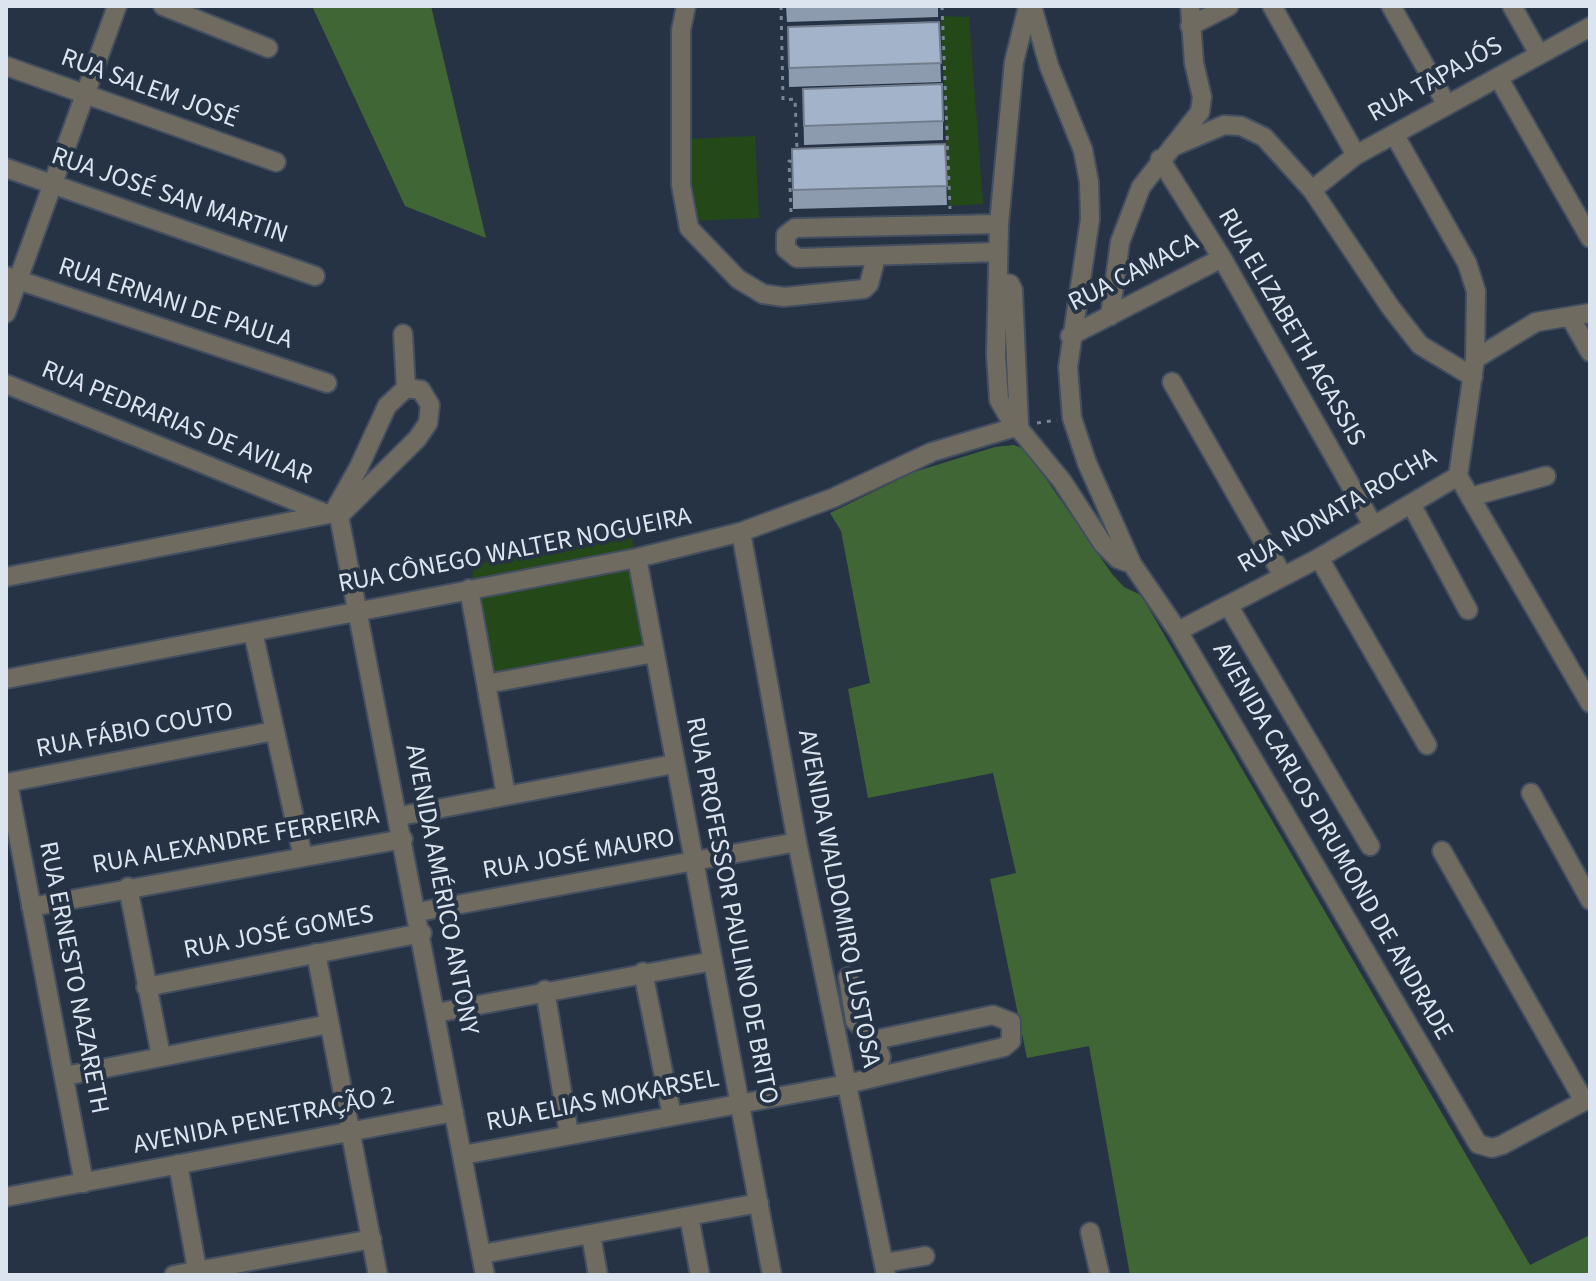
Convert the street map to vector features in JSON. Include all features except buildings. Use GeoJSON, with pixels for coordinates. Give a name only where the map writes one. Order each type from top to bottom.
{"type":"FeatureCollection","features":[{"type":"Feature","properties":{"kind":"street"},"geometry":{"type":"LineString","coordinates":[[6,313],[12,278],[53,184],[117,6]]}},
{"type":"Feature","properties":{"kind":"street"},"geometry":{"type":"LineString","coordinates":[[163,6],[268,48]]}},
{"type":"Feature","properties":{"kind":"street"},"geometry":{"type":"LineString","coordinates":[[686,6],[681,30],[681,185],[684,218],[689,228],[738,279],[763,294],[784,297],[864,289],[869,284],[876,257]]}},
{"type":"Feature","properties":{"kind":"street","name":"AVENIDA CARLOS DRUMOND DE ANDRADE"},"geometry":{"type":"LineString","coordinates":[[1030,6],[1014,62],[999,224],[999,400],[1062,481],[1103,544],[1118,559],[1132,564]]}},
{"type":"Feature","properties":{"kind":"street","name":"AVENIDA CARLOS DRUMOND DE ANDRADE"},"geometry":{"type":"LineString","coordinates":[[1030,6],[1049,66],[1083,150],[1089,182],[1090,219],[1070,336],[1068,367],[1072,418],[1087,463],[1132,564],[1178,631],[1474,1138],[1483,1147],[1502,1145],[1587,1100]]}},
{"type":"Feature","properties":{"kind":"street"},"geometry":{"type":"LineString","coordinates":[[1110,316],[1126,221],[1141,187],[1198,118],[1202,106],[1190,6]]}},
{"type":"Feature","properties":{"kind":"street"},"geometry":{"type":"LineString","coordinates":[[1190,26],[1229,6]]}},
{"type":"Feature","properties":{"kind":"street"},"geometry":{"type":"LineString","coordinates":[[1272,6],[1356,155]]}},
{"type":"Feature","properties":{"kind":"street"},"geometry":{"type":"LineString","coordinates":[[1391,6],[1447,105]]}},
{"type":"Feature","properties":{"kind":"street"},"geometry":{"type":"LineString","coordinates":[[1512,6],[1539,54]]}},
{"type":"Feature","properties":{"kind":"street","name":"RUA TAPAJÓS"},"geometry":{"type":"LineString","coordinates":[[1312,190],[1356,155],[1590,27]]}},
{"type":"Feature","properties":{"kind":"street","name":"RUA SALEM JOSÉ"},"geometry":{"type":"LineString","coordinates":[[6,66],[276,162]]}},
{"type":"Feature","properties":{"kind":"street"},"geometry":{"type":"LineString","coordinates":[[1498,77],[1590,238]]}},
{"type":"Feature","properties":{"kind":"street"},"geometry":{"type":"LineString","coordinates":[[1166,153],[1218,126],[1241,126],[1276,147],[1312,190],[1391,308],[1420,345],[1474,368],[1536,322],[1590,313]]}},
{"type":"Feature","properties":{"kind":"street","name":"RUA NONATA ROCHA"},"geometry":{"type":"LineString","coordinates":[[1178,631],[1319,558],[1458,476],[1474,368],[1476,291],[1467,263],[1394,134]]}},
{"type":"Feature","properties":{"kind":"street","name":"RUA ELIZABETH AGASSIS"},"geometry":{"type":"LineString","coordinates":[[1166,153],[1373,525]]}},
{"type":"Feature","properties":{"kind":"street","name":"RUA JOSÉ SAN MARTIN"},"geometry":{"type":"LineString","coordinates":[[6,168],[315,276]]}},
{"type":"Feature","properties":{"kind":"street"},"geometry":{"type":"LineString","coordinates":[[998,252],[797,258],[786,249],[786,235],[795,228],[999,224]]}},
{"type":"Feature","properties":{"kind":"street","name":"RUA CAMACA"},"geometry":{"type":"LineString","coordinates":[[1070,336],[1222,258]]}},
{"type":"Feature","properties":{"kind":"street","name":"RUA ERNANI DE PAULA"},"geometry":{"type":"LineString","coordinates":[[12,278],[327,383]]}},
{"type":"Feature","properties":{"kind":"street"},"geometry":{"type":"LineString","coordinates":[[1570,317],[1590,352]]}},
{"type":"Feature","properties":{"kind":"street"},"geometry":{"type":"LineString","coordinates":[[333,514],[387,406],[406,388],[403,334]]}},
{"type":"Feature","properties":{"kind":"street"},"geometry":{"type":"LineString","coordinates":[[1172,382],[1283,576]]}},
{"type":"Feature","properties":{"kind":"street","name":"RUA PEDRARIAS DE AVILAR"},"geometry":{"type":"LineString","coordinates":[[6,384],[333,514]]}},
{"type":"Feature","properties":{"kind":"street"},"geometry":{"type":"LineString","coordinates":[[6,577],[333,514],[417,439],[428,423],[427,398],[421,390],[406,388]]}},
{"type":"Feature","properties":{"kind":"street","name":"RUA CÔNEGO WALTER NOGUEIRA"},"geometry":{"type":"LineString","coordinates":[[6,679],[637,558],[741,532],[833,498],[932,452],[1019,426]]}},
{"type":"Feature","properties":{"kind":"street"},"geometry":{"type":"LineString","coordinates":[[1458,476],[1590,703]]}},
{"type":"Feature","properties":{"kind":"street"},"geometry":{"type":"LineString","coordinates":[[1470,497],[1546,476]]}},
{"type":"Feature","properties":{"kind":"street"},"geometry":{"type":"LineString","coordinates":[[1411,504],[1468,610]]}},
{"type":"Feature","properties":{"kind":"street","name":"AVENIDA AMÉRICO ANTONY"},"geometry":{"type":"LineString","coordinates":[[333,514],[360,610],[485,1275]]}},
{"type":"Feature","properties":{"kind":"street","name":"AVENIDA WALDOMIRO LUSTOSA"},"geometry":{"type":"LineString","coordinates":[[741,532],[797,842],[885,1269]]}},
{"type":"Feature","properties":{"kind":"street","name":"RUA PROFESSOR PAULINO DE BRITO"},"geometry":{"type":"LineString","coordinates":[[637,558],[772,1275]]}},
{"type":"Feature","properties":{"kind":"street"},"geometry":{"type":"LineString","coordinates":[[1319,558],[1427,745]]}},
{"type":"Feature","properties":{"kind":"street"},"geometry":{"type":"LineString","coordinates":[[469,589],[506,795]]}},
{"type":"Feature","properties":{"kind":"street"},"geometry":{"type":"LineString","coordinates":[[1228,605],[1370,846]]}},
{"type":"Feature","properties":{"kind":"street"},"geometry":{"type":"LineString","coordinates":[[253,632],[303,857]]}},
{"type":"Feature","properties":{"kind":"street"},"geometry":{"type":"LineString","coordinates":[[486,684],[654,653]]}},
{"type":"Feature","properties":{"kind":"street","name":"RUA FÁBIO COUTO"},"geometry":{"type":"LineString","coordinates":[[7,783],[274,731]]}},
{"type":"Feature","properties":{"kind":"street"},"geometry":{"type":"LineString","coordinates":[[400,816],[674,764]]}},
{"type":"Feature","properties":{"kind":"street","name":"RUA ERNESTO NAZARETH"},"geometry":{"type":"LineString","coordinates":[[7,783],[84,1183]]}},
{"type":"Feature","properties":{"kind":"street"},"geometry":{"type":"LineString","coordinates":[[1531,793],[1590,900]]}},
{"type":"Feature","properties":{"kind":"street","name":"RUA ALEXANDRE FERREIRA"},"geometry":{"type":"LineString","coordinates":[[31,907],[403,839]]}},
{"type":"Feature","properties":{"kind":"street","name":"RUA JOSÉ MAURO"},"geometry":{"type":"LineString","coordinates":[[418,912],[797,842]]}},
{"type":"Feature","properties":{"kind":"street"},"geometry":{"type":"LineString","coordinates":[[1442,851],[1587,1100]]}},
{"type":"Feature","properties":{"kind":"street"},"geometry":{"type":"LineString","coordinates":[[128,887],[161,1056]]}},
{"type":"Feature","properties":{"kind":"street","name":"RUA JOSÉ GOMES"},"geometry":{"type":"LineString","coordinates":[[146,987],[422,933]]}},
{"type":"Feature","properties":{"kind":"street"},"geometry":{"type":"LineString","coordinates":[[316,953],[378,1275]]}},
{"type":"Feature","properties":{"kind":"street"},"geometry":{"type":"LineString","coordinates":[[436,1013],[545,990],[713,961]]}},
{"type":"Feature","properties":{"kind":"street"},"geometry":{"type":"LineString","coordinates":[[643,972],[672,1116]]}},
{"type":"Feature","properties":{"kind":"street"},"geometry":{"type":"LineString","coordinates":[[848,977],[855,1021],[874,1040],[881,1057],[874,1077]]}},
{"type":"Feature","properties":{"kind":"street"},"geometry":{"type":"LineString","coordinates":[[545,990],[569,1134]]}},
{"type":"Feature","properties":{"kind":"street","name":"RUA ELIAS MOKARSEL"},"geometry":{"type":"LineString","coordinates":[[463,1155],[847,1084],[1004,1047],[1013,1031],[1004,1017],[993,1015],[874,1040]]}},
{"type":"Feature","properties":{"kind":"street"},"geometry":{"type":"LineString","coordinates":[[65,1076],[329,1024]]}},
{"type":"Feature","properties":{"kind":"street","name":"AVENIDA PENETRAÇÃO 2"},"geometry":{"type":"LineString","coordinates":[[6,1197],[454,1112]]}},
{"type":"Feature","properties":{"kind":"street"},"geometry":{"type":"LineString","coordinates":[[178,1164],[198,1272]]}},
{"type":"Feature","properties":{"kind":"street"},"geometry":{"type":"LineString","coordinates":[[482,1254],[759,1203]]}},
{"type":"Feature","properties":{"kind":"street"},"geometry":{"type":"LineString","coordinates":[[689,1216],[700,1275]]}},
{"type":"Feature","properties":{"kind":"street"},"geometry":{"type":"LineString","coordinates":[[1090,1232],[1099,1267]]}},
{"type":"Feature","properties":{"kind":"street"},"geometry":{"type":"LineString","coordinates":[[591,1235],[598,1275]]}},
{"type":"Feature","properties":{"kind":"street"},"geometry":{"type":"LineString","coordinates":[[174,1275],[372,1239]]}},
{"type":"Feature","properties":{"kind":"street"},"geometry":{"type":"LineString","coordinates":[[885,1269],[925,1256]]}},
{"type":"Feature","properties":{"kind":"path"},"geometry":{"type":"LineString","coordinates":[[781,6],[783,100],[795,99],[797,162],[789,161],[790,212],[806,212]]}},
{"type":"Feature","properties":{"kind":"path"},"geometry":{"type":"LineString","coordinates":[[937,209],[951,209],[942,6]]}},
{"type":"Feature","properties":{"kind":"path"},"geometry":{"type":"LineString","coordinates":[[1019,426],[1072,418]]}},
{"type":"Feature","properties":{"kind":"green space"},"geometry":{"type":"Polygon","coordinates":[[[312,6],[431,6],[486,238],[405,206],[312,6]]]}},
{"type":"Feature","properties":{"kind":"green space"},"geometry":{"type":"Polygon","coordinates":[[[941,16],[969,17],[983,204],[949,206],[941,16]]]}},
{"type":"Feature","properties":{"kind":"green space"},"geometry":{"type":"Polygon","coordinates":[[[755,136],[759,218],[692,221],[687,139],[755,136]]]}},
{"type":"Feature","properties":{"kind":"green space"},"geometry":{"type":"Polygon","coordinates":[[[1014,445],[1026,450],[1112,574],[1124,587],[1141,595],[1530,1265],[1590,1235],[1590,1275],[1130,1275],[1089,1046],[1027,1058],[990,879],[1016,873],[993,773],[868,798],[848,689],[870,683],[841,531],[830,513],[914,472],[995,447],[1014,445]]]}},
{"type":"Feature","properties":{"kind":"green space"},"geometry":{"type":"Polygon","coordinates":[[[632,538],[651,650],[488,679],[472,583],[473,564],[632,538]]]}}]}
